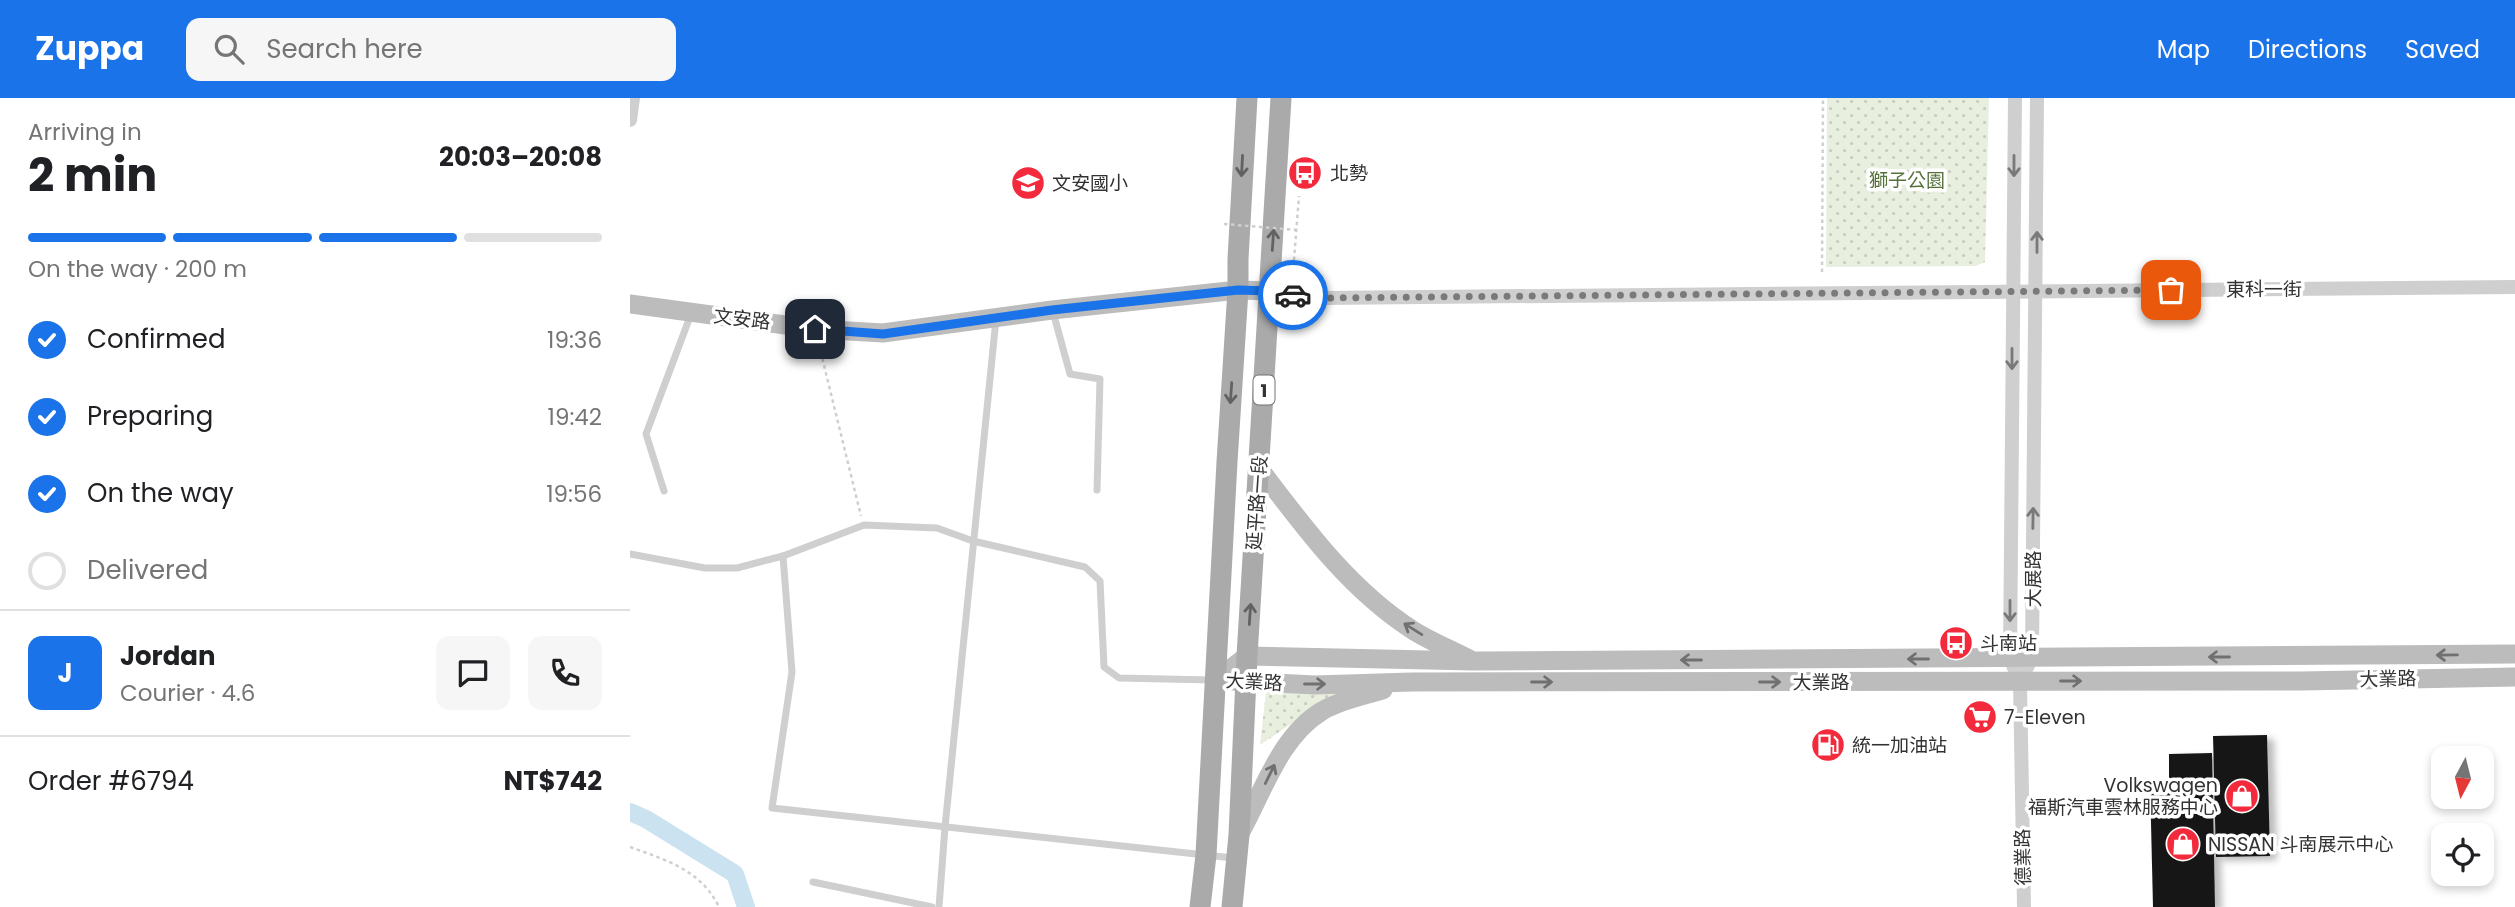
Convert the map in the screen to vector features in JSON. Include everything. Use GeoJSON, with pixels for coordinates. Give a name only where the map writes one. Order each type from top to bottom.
{"type":"FeatureCollection","features":[{"type":"Feature","properties":{"kind":"main road","name":"延平路一段"},"geometry":{"type":"LineString","coordinates":[[1200,907],[1206,855],[1247,98]]}},
{"type":"Feature","properties":{"kind":"main road","name":"延平路一段"},"geometry":{"type":"LineString","coordinates":[[1233,907],[1281,98]]}},
{"type":"Feature","properties":{"kind":"main road","name":"文安路"},"geometry":{"type":"LineString","coordinates":[[630,304],[815,329],[883,334],[1052,310],[1238,290],[1271,291]]}},
{"type":"Feature","properties":{"kind":"main road"},"geometry":{"type":"LineString","coordinates":[[1259,468],[1320,547],[1358,589],[1411,629],[1473,661]]}},
{"type":"Feature","properties":{"kind":"main road","name":"大業路"},"geometry":{"type":"LineString","coordinates":[[1216,680],[1247,656],[1473,661],[2515,654]]}},
{"type":"Feature","properties":{"kind":"main road"},"geometry":{"type":"LineString","coordinates":[[2301,681],[2302,657]]}},
{"type":"Feature","properties":{"kind":"main road"},"geometry":{"type":"LineString","coordinates":[[1856,659],[1857,682]]}},
{"type":"Feature","properties":{"kind":"main road"},"geometry":{"type":"LineString","coordinates":[[1594,660],[1595,682]]}},
{"type":"Feature","properties":{"kind":"main road","name":"大業路"},"geometry":{"type":"LineString","coordinates":[[1216,680],[1315,685],[1412,682],[2301,681],[2515,677]]}},
{"type":"Feature","properties":{"kind":"main road"},"geometry":{"type":"LineString","coordinates":[[1239,835],[1273,766],[1297,732],[1321,712],[1345,701],[1412,682]]}},
{"type":"Feature","properties":{"kind":"street"},"geometry":{"type":"LineString","coordinates":[[630,120],[633,98]]}},
{"type":"Feature","properties":{"kind":"street","name":"大展路"},"geometry":{"type":"LineString","coordinates":[[2015,98],[2010,658],[2020,682]]}},
{"type":"Feature","properties":{"kind":"street","name":"大展路"},"geometry":{"type":"LineString","coordinates":[[2020,682],[2032,657],[2037,98]]}},
{"type":"Feature","properties":{"kind":"street","name":"東科一街"},"geometry":{"type":"LineString","coordinates":[[1271,291],[1322,298],[2515,287]]}},
{"type":"Feature","properties":{"kind":"street","name":"德業路"},"geometry":{"type":"LineString","coordinates":[[2020,682],[2024,907]]}},
{"type":"Feature","properties":{"kind":"lane"},"geometry":{"type":"LineString","coordinates":[[1052,310],[1070,374],[1100,379],[1097,490]]}},
{"type":"Feature","properties":{"kind":"lane"},"geometry":{"type":"LineString","coordinates":[[664,491],[646,434],[692,313]]}},
{"type":"Feature","properties":{"kind":"lane"},"geometry":{"type":"LineString","coordinates":[[939,907],[996,317]]}},
{"type":"Feature","properties":{"kind":"lane"},"geometry":{"type":"LineString","coordinates":[[630,554],[705,568],[737,568],[783,556],[864,525],[937,528],[973,541],[1085,567],[1100,581],[1104,667],[1119,678],[1216,680]]}},
{"type":"Feature","properties":{"kind":"lane"},"geometry":{"type":"LineString","coordinates":[[783,556],[792,672],[772,808],[1237,858]]}},
{"type":"Feature","properties":{"kind":"lane"},"geometry":{"type":"LineString","coordinates":[[813,882],[932,907]]}},
{"type":"Feature","properties":{"kind":"path"},"geometry":{"type":"LineString","coordinates":[[1822,272],[1823,98]]}},
{"type":"Feature","properties":{"kind":"path"},"geometry":{"type":"LineString","coordinates":[[1294,260],[1299,196]]}},
{"type":"Feature","properties":{"kind":"path"},"geometry":{"type":"LineString","coordinates":[[1224,224],[1297,230]]}},
{"type":"Feature","properties":{"kind":"path"},"geometry":{"type":"LineString","coordinates":[[815,329],[864,525]]}},
{"type":"Feature","properties":{"kind":"path"},"geometry":{"type":"LineString","coordinates":[[630,847],[681,866],[712,893],[719,907]]}},
{"type":"Feature","properties":{"kind":"green space","name":"獅子公園"},"geometry":{"type":"Polygon","coordinates":[[[1827,98],[1989,98],[1985,262],[1976,266],[1826,267],[1827,98]]]}},
{"type":"Feature","properties":{"kind":"green space"},"geometry":{"type":"Polygon","coordinates":[[[1266,692],[1335,694],[1260,745],[1266,692]]]}},
{"type":"Feature","properties":{"kind":"building","name":"Volkswagen 福斯汽車雲林服務中心"},"geometry":{"type":"Polygon","coordinates":[[[2267,735],[2270,856],[2216,857],[2213,736],[2267,735]]]}},
{"type":"Feature","properties":{"kind":"building","name":"NISSAN 斗南展示中心"},"geometry":{"type":"Polygon","coordinates":[[[2212,753],[2215,907],[2153,907],[2150,781],[2169,781],[2169,754],[2212,753]]]}},
{"type":"Feature","properties":{"kind":"waterway"},"geometry":{"type":"LineString","coordinates":[[630,812],[646,819],[735,874],[746,907]]}},
{"type":"Feature","properties":{"kind":"way so far"},"geometry":{"type":"LineString","coordinates":[[1293,295],[1322,298],[2171,290]]}},
{"type":"Feature","properties":{"kind":"place","name":"北勢"},"geometry":{"type":"Point","coordinates":[1305,173]}},
{"type":"Feature","properties":{"kind":"place","name":"文安國小"},"geometry":{"type":"Point","coordinates":[1028,183]}},
{"type":"Feature","properties":{"kind":"place","name":"斗南站"},"geometry":{"type":"Point","coordinates":[1956,643]}},
{"type":"Feature","properties":{"kind":"place","name":"7-Eleven"},"geometry":{"type":"Point","coordinates":[1980,717]}},
{"type":"Feature","properties":{"kind":"place","name":"統一加油站"},"geometry":{"type":"Point","coordinates":[1828,745]}},
{"type":"Feature","properties":{"kind":"place","name":"Volkswagen 福斯汽車雲林服務中心"},"geometry":{"type":"Point","coordinates":[2242,796]}},
{"type":"Feature","properties":{"kind":"place","name":"NISSAN 斗南展示中心"},"geometry":{"type":"Point","coordinates":[2183,844]}},
{"type":"Feature","properties":{"kind":"route"},"geometry":{"type":"LineString","coordinates":[[815,329],[883,334],[1052,310],[1238,290],[1293,295]]}}]}
